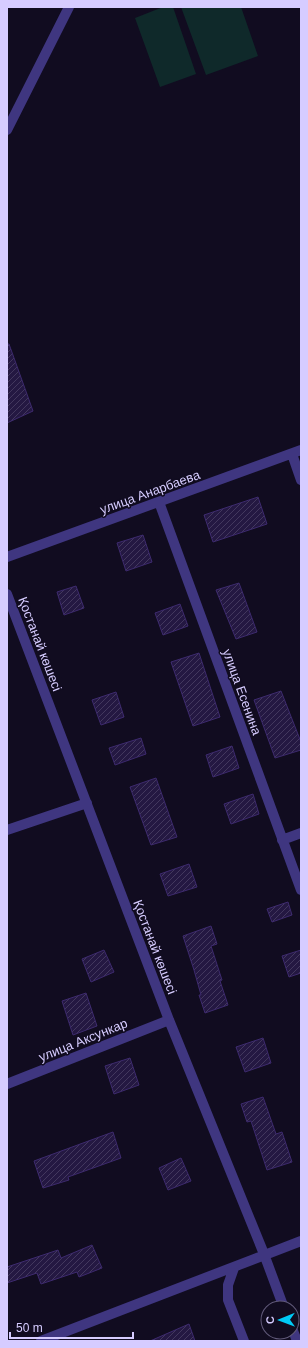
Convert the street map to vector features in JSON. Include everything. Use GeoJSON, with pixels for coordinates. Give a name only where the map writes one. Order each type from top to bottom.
{"type":"FeatureCollection","features":[{"type":"Feature","properties":{"kind":"street"},"geometry":{"type":"LineString","coordinates":[[7,130],[69,7]]}},
{"type":"Feature","properties":{"kind":"street"},"geometry":{"type":"LineString","coordinates":[[296,452],[301,480]]}},
{"type":"Feature","properties":{"kind":"street","name":"улица Анарбаева"},"geometry":{"type":"LineString","coordinates":[[7,557],[296,452]]}},
{"type":"Feature","properties":{"kind":"street","name":"улица Есенина"},"geometry":{"type":"LineString","coordinates":[[159,502],[301,890]]}},
{"type":"Feature","properties":{"kind":"street","name":"Қостанай көшесі"},"geometry":{"type":"LineString","coordinates":[[7,594],[169,1020],[264,1254],[281,1300]]}},
{"type":"Feature","properties":{"kind":"street"},"geometry":{"type":"LineString","coordinates":[[7,830],[87,803]]}},
{"type":"Feature","properties":{"kind":"street"},"geometry":{"type":"LineString","coordinates":[[282,840],[301,833]]}},
{"type":"Feature","properties":{"kind":"street","name":"улица Аксункар"},"geometry":{"type":"LineString","coordinates":[[7,1084],[169,1020]]}},
{"type":"Feature","properties":{"kind":"street"},"geometry":{"type":"LineString","coordinates":[[41,1341],[234,1268],[264,1254],[301,1240]]}},
{"type":"Feature","properties":{"kind":"street"},"geometry":{"type":"LineString","coordinates":[[234,1268],[228,1285],[228,1300],[244,1341]]}},
{"type":"Feature","properties":{"kind":"green space"},"geometry":{"type":"Polygon","coordinates":[[[163,7],[173,7],[196,74],[160,87],[135,18],[163,7]]]}},
{"type":"Feature","properties":{"kind":"green space"},"geometry":{"type":"Polygon","coordinates":[[[181,7],[241,7],[258,56],[206,75],[181,7]]]}},
{"type":"Feature","properties":{"kind":"building"},"geometry":{"type":"Polygon","coordinates":[[[7,344],[9,344],[33,411],[7,423],[7,344]]]}},
{"type":"Feature","properties":{"kind":"building"},"geometry":{"type":"Polygon","coordinates":[[[258,497],[267,524],[213,542],[204,515],[258,497]]]}},
{"type":"Feature","properties":{"kind":"building"},"geometry":{"type":"Polygon","coordinates":[[[143,535],[152,562],[126,571],[117,543],[143,535]]]}},
{"type":"Feature","properties":{"kind":"building"},"geometry":{"type":"Polygon","coordinates":[[[239,583],[257,632],[236,639],[216,590],[239,583]]]}},
{"type":"Feature","properties":{"kind":"building"},"geometry":{"type":"Polygon","coordinates":[[[76,586],[84,608],[64,615],[57,592],[76,586]]]}},
{"type":"Feature","properties":{"kind":"building"},"geometry":{"type":"Polygon","coordinates":[[[180,604],[188,626],[163,635],[155,613],[180,604]]]}},
{"type":"Feature","properties":{"kind":"building"},"geometry":{"type":"Polygon","coordinates":[[[199,653],[220,717],[193,726],[171,662],[199,653]]]}},
{"type":"Feature","properties":{"kind":"building"},"geometry":{"type":"Polygon","coordinates":[[[281,691],[301,742],[301,750],[275,758],[254,700],[281,691]]]}},
{"type":"Feature","properties":{"kind":"building"},"geometry":{"type":"Polygon","coordinates":[[[116,692],[124,717],[101,725],[92,700],[116,692]]]}},
{"type":"Feature","properties":{"kind":"building"},"geometry":{"type":"Polygon","coordinates":[[[141,738],[146,754],[115,765],[109,748],[141,738]]]}},
{"type":"Feature","properties":{"kind":"building"},"geometry":{"type":"Polygon","coordinates":[[[232,746],[239,768],[213,777],[206,755],[232,746]]]}},
{"type":"Feature","properties":{"kind":"building"},"geometry":{"type":"Polygon","coordinates":[[[156,778],[177,837],[151,845],[130,787],[156,778]]]}},
{"type":"Feature","properties":{"kind":"building"},"geometry":{"type":"Polygon","coordinates":[[[253,794],[259,814],[231,824],[224,804],[253,794]]]}},
{"type":"Feature","properties":{"kind":"building"},"geometry":{"type":"Polygon","coordinates":[[[189,864],[197,887],[168,896],[160,874],[189,864]]]}},
{"type":"Feature","properties":{"kind":"building"},"geometry":{"type":"Polygon","coordinates":[[[288,902],[292,915],[272,922],[267,909],[288,902]]]}},
{"type":"Feature","properties":{"kind":"building"},"geometry":{"type":"Polygon","coordinates":[[[211,926],[217,944],[211,946],[228,1005],[205,1013],[199,995],[201,995],[194,970],[183,936],[211,926]]]}},
{"type":"Feature","properties":{"kind":"building"},"geometry":{"type":"Polygon","coordinates":[[[104,950],[114,972],[91,982],[82,959],[104,950]]]}},
{"type":"Feature","properties":{"kind":"building"},"geometry":{"type":"Polygon","coordinates":[[[301,950],[301,973],[289,977],[282,956],[301,950]]]}},
{"type":"Feature","properties":{"kind":"building"},"geometry":{"type":"Polygon","coordinates":[[[86,993],[97,1026],[73,1035],[62,1001],[86,993]]]}},
{"type":"Feature","properties":{"kind":"building"},"geometry":{"type":"Polygon","coordinates":[[[263,1038],[271,1063],[245,1072],[236,1047],[263,1038]]]}},
{"type":"Feature","properties":{"kind":"building"},"geometry":{"type":"Polygon","coordinates":[[[130,1058],[139,1085],[114,1094],[105,1066],[130,1058]]]}},
{"type":"Feature","properties":{"kind":"building"},"geometry":{"type":"Polygon","coordinates":[[[263,1097],[276,1134],[282,1132],[292,1162],[267,1170],[251,1121],[247,1122],[241,1104],[263,1097]]]}},
{"type":"Feature","properties":{"kind":"building"},"geometry":{"type":"Polygon","coordinates":[[[113,1132],[121,1158],[68,1177],[69,1180],[43,1188],[34,1161],[113,1132]]]}},
{"type":"Feature","properties":{"kind":"building"},"geometry":{"type":"Polygon","coordinates":[[[181,1158],[191,1181],[168,1190],[159,1168],[181,1158]]]}},
{"type":"Feature","properties":{"kind":"building"},"geometry":{"type":"Polygon","coordinates":[[[92,1245],[102,1268],[79,1277],[77,1272],[41,1284],[37,1273],[7,1283],[7,1267],[58,1250],[61,1258],[92,1245]]]}},
{"type":"Feature","properties":{"kind":"building"},"geometry":{"type":"Polygon","coordinates":[[[189,1324],[195,1341],[150,1341],[189,1324]]]}}]}
